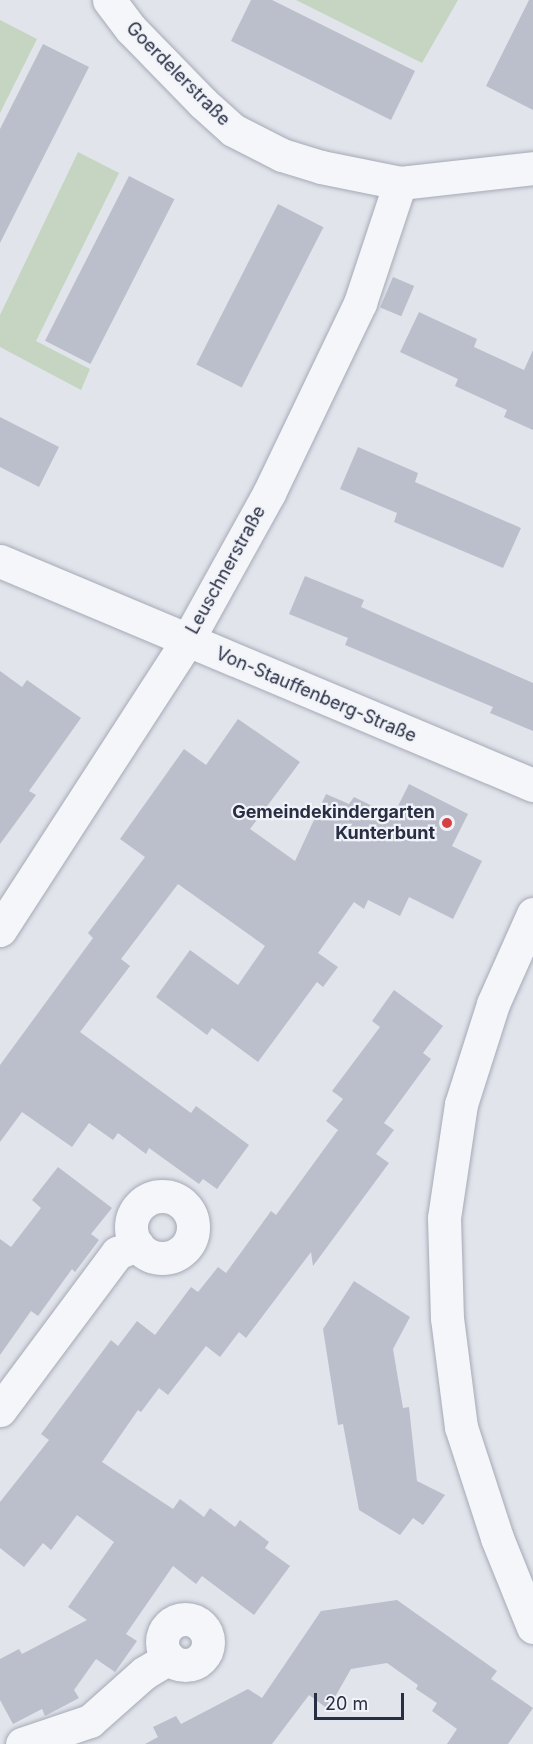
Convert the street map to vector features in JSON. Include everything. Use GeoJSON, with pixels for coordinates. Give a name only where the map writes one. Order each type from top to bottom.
{"type":"FeatureCollection","features":[{"type":"Feature","properties":{"kind":"street","name":"Goerdelerstraße"},"geometry":{"type":"LineString","coordinates":[[109,0],[173,74],[233,130],[282,155],[311,164],[400,183],[533,168]]}},
{"type":"Feature","properties":{"kind":"street","name":"Leuschnerstraße"},"geometry":{"type":"LineString","coordinates":[[0,930],[187,641],[315,403],[360,303],[400,183]]}},
{"type":"Feature","properties":{"kind":"street","name":"Von-Stauffenberg-Straße"},"geometry":{"type":"LineString","coordinates":[[0,561],[533,785]]}},
{"type":"Feature","properties":{"kind":"street"},"geometry":{"type":"LineString","coordinates":[[533,914],[493,1004],[461,1104],[444,1218],[447,1318],[461,1427],[523,1575],[533,1627]]}},
{"type":"Feature","properties":{"kind":"street"},"geometry":{"type":"LineString","coordinates":[[0,1410],[117,1253],[137,1245]]}},
{"type":"Feature","properties":{"kind":"street"},"geometry":{"type":"LineString","coordinates":[[22,1744],[90,1721],[144,1673],[169,1658]]}},
{"type":"Feature","properties":{"kind":"green space"},"geometry":{"type":"Polygon","coordinates":[[[296,0],[458,0],[422,63],[296,0]]]}},
{"type":"Feature","properties":{"kind":"green space"},"geometry":{"type":"Polygon","coordinates":[[[0,20],[37,39],[0,113],[0,20]]]}},
{"type":"Feature","properties":{"kind":"green space"},"geometry":{"type":"Polygon","coordinates":[[[78,152],[119,173],[36,341],[90,369],[81,390],[0,347],[0,315],[78,152]]]}},
{"type":"Feature","properties":{"kind":"building"},"geometry":{"type":"Polygon","coordinates":[[[251,0],[272,0],[415,71],[391,120],[231,41],[251,0]]]}},
{"type":"Feature","properties":{"kind":"building"},"geometry":{"type":"Polygon","coordinates":[[[529,0],[533,0],[533,110],[486,86],[529,0]]]}},
{"type":"Feature","properties":{"kind":"building"},"geometry":{"type":"Polygon","coordinates":[[[43,44],[89,67],[0,243],[0,129],[43,44]]]}},
{"type":"Feature","properties":{"kind":"building"},"geometry":{"type":"Polygon","coordinates":[[[129,176],[174,199],[90,364],[45,341],[129,176]]]}},
{"type":"Feature","properties":{"kind":"building"},"geometry":{"type":"Polygon","coordinates":[[[278,204],[323,227],[242,388],[196,364],[278,204]]]}},
{"type":"Feature","properties":{"kind":"building"},"geometry":{"type":"Polygon","coordinates":[[[393,277],[414,286],[401,316],[380,307],[393,277]]]}},
{"type":"Feature","properties":{"kind":"building"},"geometry":{"type":"Polygon","coordinates":[[[419,312],[477,339],[474,347],[524,370],[533,350],[533,430],[504,417],[507,410],[455,386],[458,379],[400,352],[419,312]]]}},
{"type":"Feature","properties":{"kind":"building"},"geometry":{"type":"Polygon","coordinates":[[[0,417],[59,447],[39,487],[0,467],[0,417]]]}},
{"type":"Feature","properties":{"kind":"building"},"geometry":{"type":"Polygon","coordinates":[[[358,447],[418,473],[415,482],[521,528],[503,568],[394,522],[397,513],[340,489],[358,447]]]}},
{"type":"Feature","properties":{"kind":"building"},"geometry":{"type":"Polygon","coordinates":[[[305,576],[364,600],[361,607],[533,683],[533,731],[490,713],[493,707],[345,645],[348,638],[289,614],[305,576]]]}},
{"type":"Feature","properties":{"kind":"building"},"geometry":{"type":"Polygon","coordinates":[[[0,671],[22,687],[27,680],[81,718],[29,791],[36,795],[0,844],[0,671]]]}},
{"type":"Feature","properties":{"kind":"building"},"geometry":{"type":"Polygon","coordinates":[[[238,719],[300,762],[250,829],[295,861],[326,794],[349,804],[354,797],[393,816],[409,784],[468,814],[452,846],[482,861],[453,919],[409,897],[400,916],[368,900],[364,909],[354,902],[318,953],[338,967],[323,987],[317,982],[258,1062],[212,1028],[207,1035],[156,997],[190,950],[238,985],[265,946],[178,884],[121,959],[130,966],[80,1032],[191,1113],[196,1106],[249,1145],[217,1189],[203,1179],[199,1184],[149,1148],[146,1154],[118,1133],[113,1140],[89,1123],[72,1147],[22,1112],[0,1142],[0,1065],[93,938],[88,933],[145,857],[120,839],[184,749],[206,765],[238,719]]]}},
{"type":"Feature","properties":{"kind":"building"},"geometry":{"type":"Polygon","coordinates":[[[394,990],[443,1026],[423,1053],[431,1059],[384,1123],[394,1130],[376,1154],[389,1163],[313,1266],[311,1252],[246,1338],[239,1332],[220,1357],[206,1346],[168,1395],[159,1388],[141,1412],[138,1410],[102,1462],[173,1509],[180,1499],[204,1517],[210,1508],[235,1527],[240,1520],[269,1542],[265,1548],[290,1566],[254,1615],[202,1576],[196,1584],[173,1566],[126,1634],[137,1641],[115,1672],[96,1659],[74,1690],[79,1698],[45,1716],[42,1709],[13,1724],[0,1700],[0,1659],[19,1649],[22,1654],[87,1620],[68,1607],[114,1542],[77,1515],[51,1550],[43,1543],[24,1567],[0,1548],[0,1502],[49,1440],[41,1434],[111,1340],[118,1346],[137,1321],[155,1335],[191,1287],[198,1292],[218,1267],[226,1273],[271,1211],[276,1215],[338,1130],[326,1121],[343,1099],[332,1091],[380,1027],[372,1021],[394,990]]]}},
{"type":"Feature","properties":{"kind":"building"},"geometry":{"type":"Polygon","coordinates":[[[58,1167],[112,1208],[91,1234],[99,1240],[75,1272],[72,1269],[38,1316],[31,1311],[0,1355],[0,1239],[11,1247],[41,1208],[32,1200],[58,1167]]]}},
{"type":"Feature","properties":{"kind":"building"},"geometry":{"type":"Polygon","coordinates":[[[354,1281],[410,1317],[393,1349],[403,1408],[409,1407],[417,1481],[445,1495],[423,1525],[413,1518],[400,1535],[359,1510],[343,1424],[338,1425],[323,1329],[354,1281]]]}},
{"type":"Feature","properties":{"kind":"building"},"geometry":{"type":"Polygon","coordinates":[[[397,1600],[497,1671],[491,1679],[533,1708],[508,1744],[447,1744],[457,1729],[432,1711],[437,1703],[416,1689],[418,1685],[387,1663],[351,1669],[328,1709],[309,1695],[272,1744],[145,1744],[158,1737],[153,1727],[176,1716],[181,1724],[248,1689],[262,1698],[321,1611],[397,1600]]]}},
{"type":"Feature","properties":{"kind":"place","name":"Gemeindekindergarten Kunterbunt"},"geometry":{"type":"Point","coordinates":[447,823]}}]}
